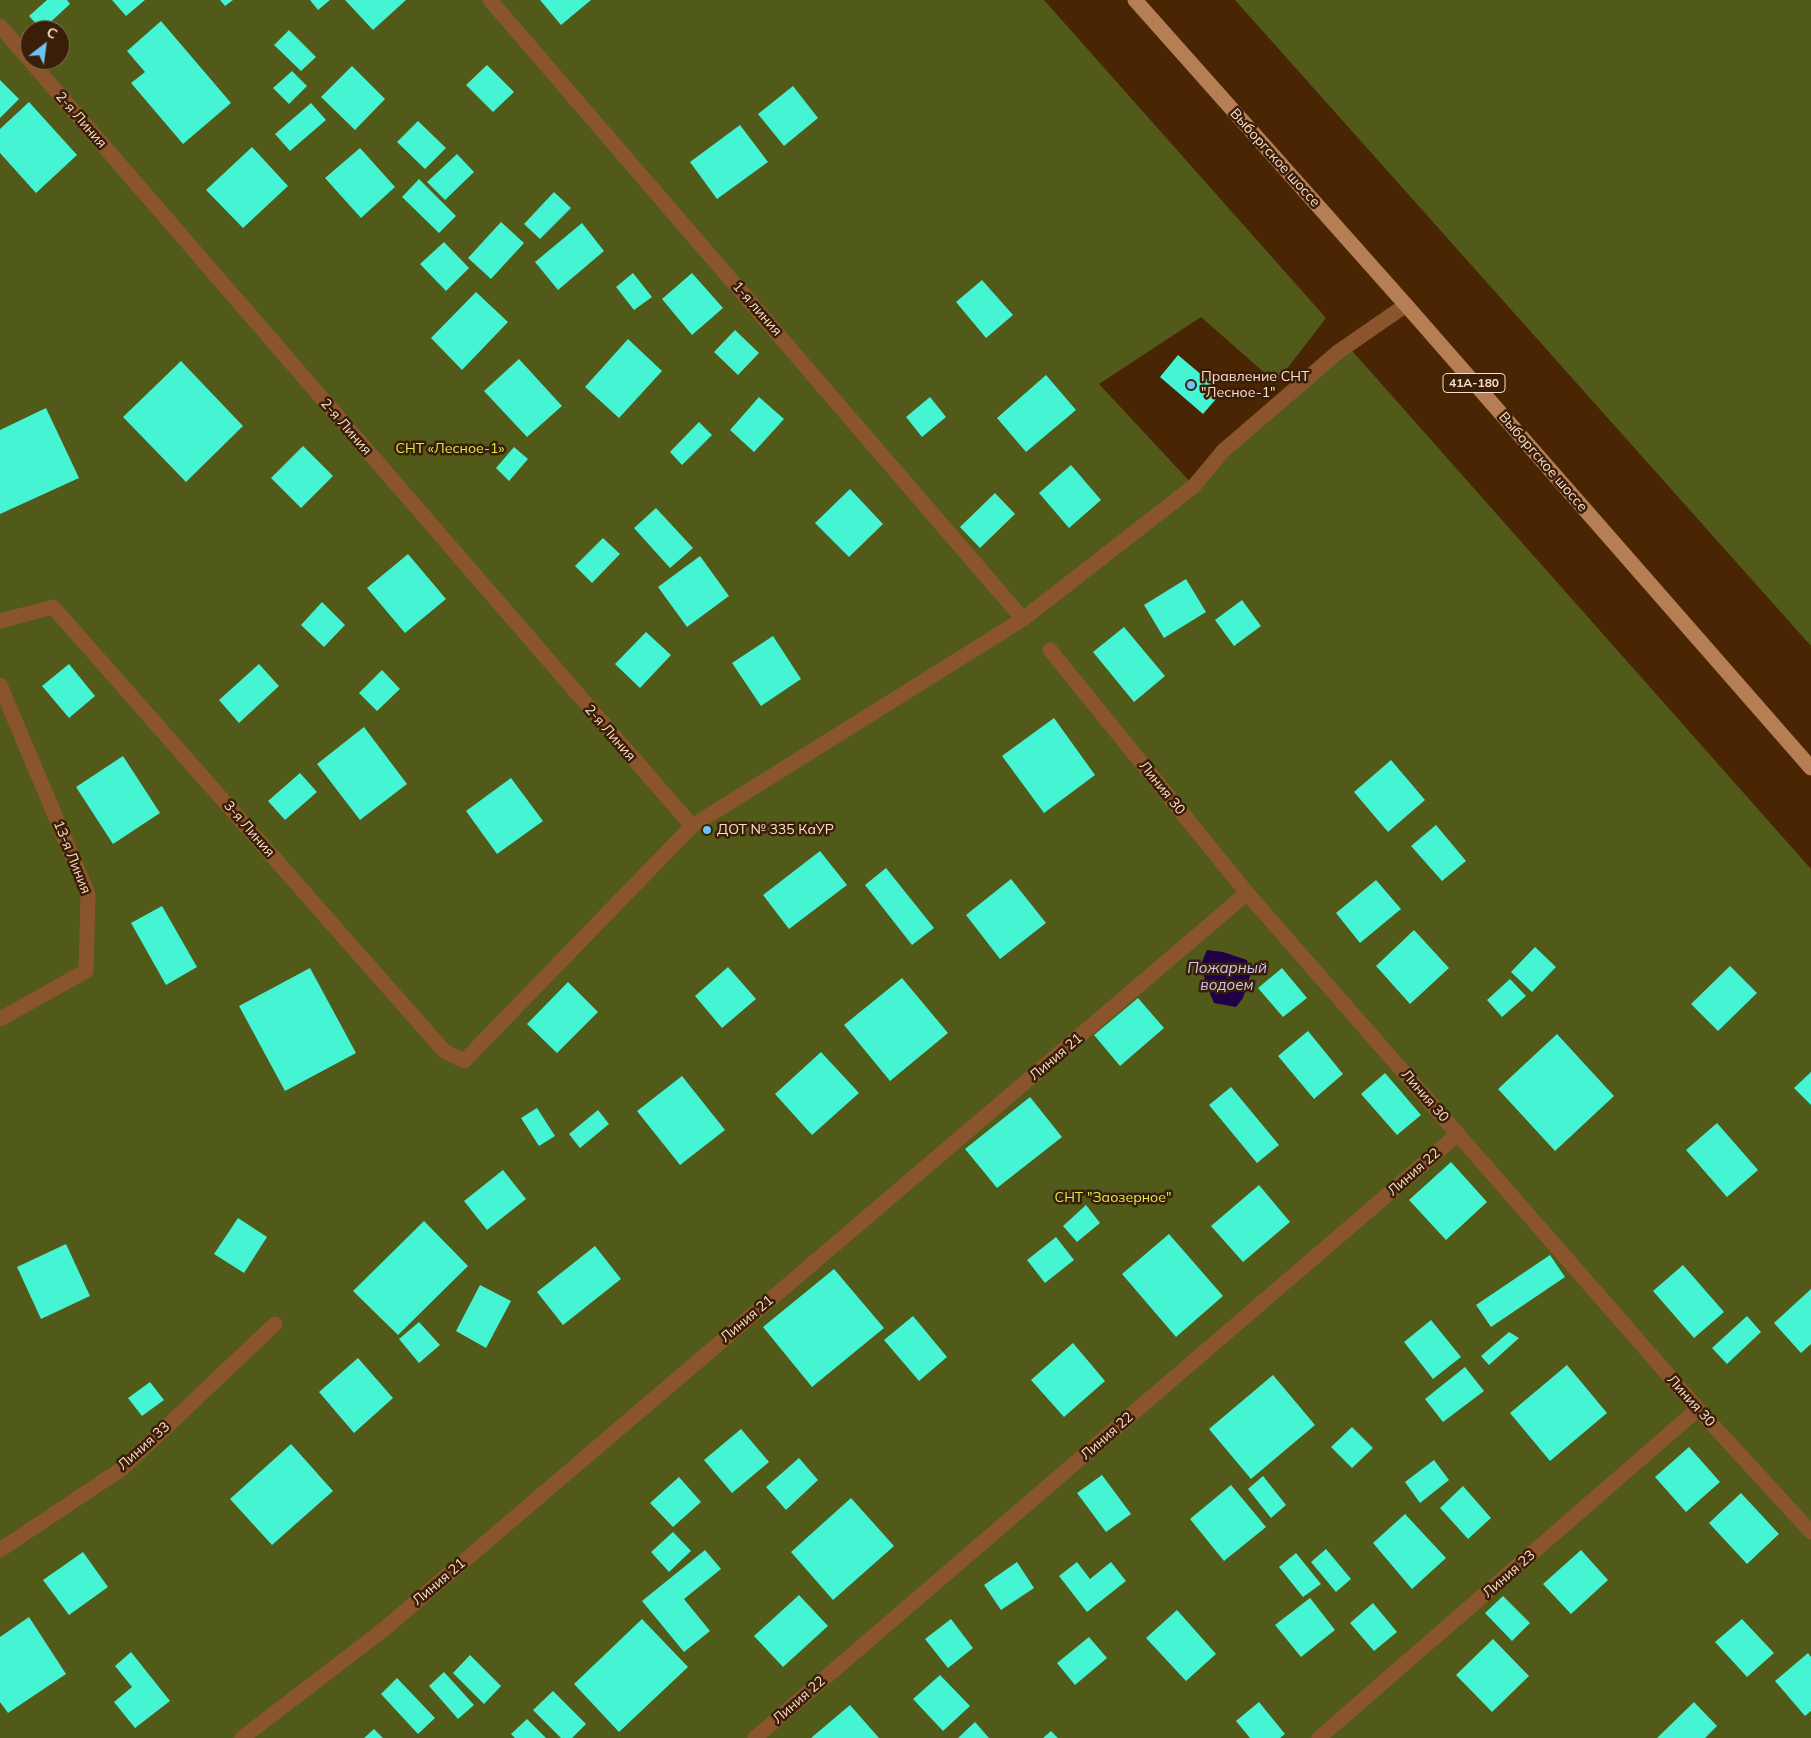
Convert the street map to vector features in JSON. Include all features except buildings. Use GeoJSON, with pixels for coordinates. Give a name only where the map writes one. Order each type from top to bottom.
{"type":"FeatureCollection","features":[{"type":"Feature","properties":{"kind":"main road","name":"Выборгское шоссе"},"geometry":{"type":"LineString","coordinates":[[1135,0],[1406,305],[1811,768]]}},
{"type":"Feature","properties":{"kind":"street","name":"1-я линия"},"geometry":{"type":"LineString","coordinates":[[490,0],[1023,619]]}},
{"type":"Feature","properties":{"kind":"street","name":"2-я Линия"},"geometry":{"type":"LineString","coordinates":[[0,26],[692,826]]}},
{"type":"Feature","properties":{"kind":"street"},"geometry":{"type":"LineString","coordinates":[[692,826],[1023,619],[1194,486],[1223,451],[1338,352],[1406,305]]}},
{"type":"Feature","properties":{"kind":"street","name":"3-я Линия"},"geometry":{"type":"LineString","coordinates":[[0,621],[54,607],[444,1051],[464,1061],[692,826]]}},
{"type":"Feature","properties":{"kind":"street","name":"Линия 30"},"geometry":{"type":"LineString","coordinates":[[1050,650],[1247,894],[1698,1410],[1811,1532]]}},
{"type":"Feature","properties":{"kind":"street","name":"13-я Линия"},"geometry":{"type":"LineString","coordinates":[[0,685],[88,894],[86,971],[0,1019]]}},
{"type":"Feature","properties":{"kind":"street","name":"Линия 21"},"geometry":{"type":"LineString","coordinates":[[242,1738],[383,1630],[1247,894]]}},
{"type":"Feature","properties":{"kind":"street","name":"Линия 22"},"geometry":{"type":"LineString","coordinates":[[755,1738],[1458,1134]]}},
{"type":"Feature","properties":{"kind":"street","name":"Линия 33"},"geometry":{"type":"LineString","coordinates":[[0,1550],[123,1468],[275,1324]]}},
{"type":"Feature","properties":{"kind":"street","name":"Линия 23"},"geometry":{"type":"LineString","coordinates":[[1319,1738],[1698,1410]]}},
{"type":"Feature","properties":{"kind":"green space"},"geometry":{"type":"Polygon","coordinates":[[[0,0],[1044,0],[1326,318],[1276,383],[1201,317],[1099,384],[1194,486],[1347,345],[1811,869],[1811,1738],[0,1738],[0,0]]]}},
{"type":"Feature","properties":{"kind":"green space"},"geometry":{"type":"Polygon","coordinates":[[[1235,0],[1811,0],[1811,646],[1235,0]]]}},
{"type":"Feature","properties":{"kind":"water","name":"Пожарный водоем"},"geometry":{"type":"Polygon","coordinates":[[[1207,950],[1223,952],[1247,960],[1250,976],[1243,998],[1236,1007],[1214,1003],[1206,984],[1201,964],[1207,950]]]}},
{"type":"Feature","properties":{"kind":"place","name":"Правление СНТ \"Лесное-1\""},"geometry":{"type":"Point","coordinates":[1191,385]}},
{"type":"Feature","properties":{"kind":"place","name":"ДОТ № 335 КаУР"},"geometry":{"type":"Point","coordinates":[707,830]}},
{"type":"Feature","properties":{"kind":"park label","name":"СНТ «Лесное-1»"},"geometry":{"type":"Point","coordinates":[450,449]}},
{"type":"Feature","properties":{"kind":"park label","name":"СНТ \"Заозерное\""},"geometry":{"type":"Point","coordinates":[1113,1198]}}]}
